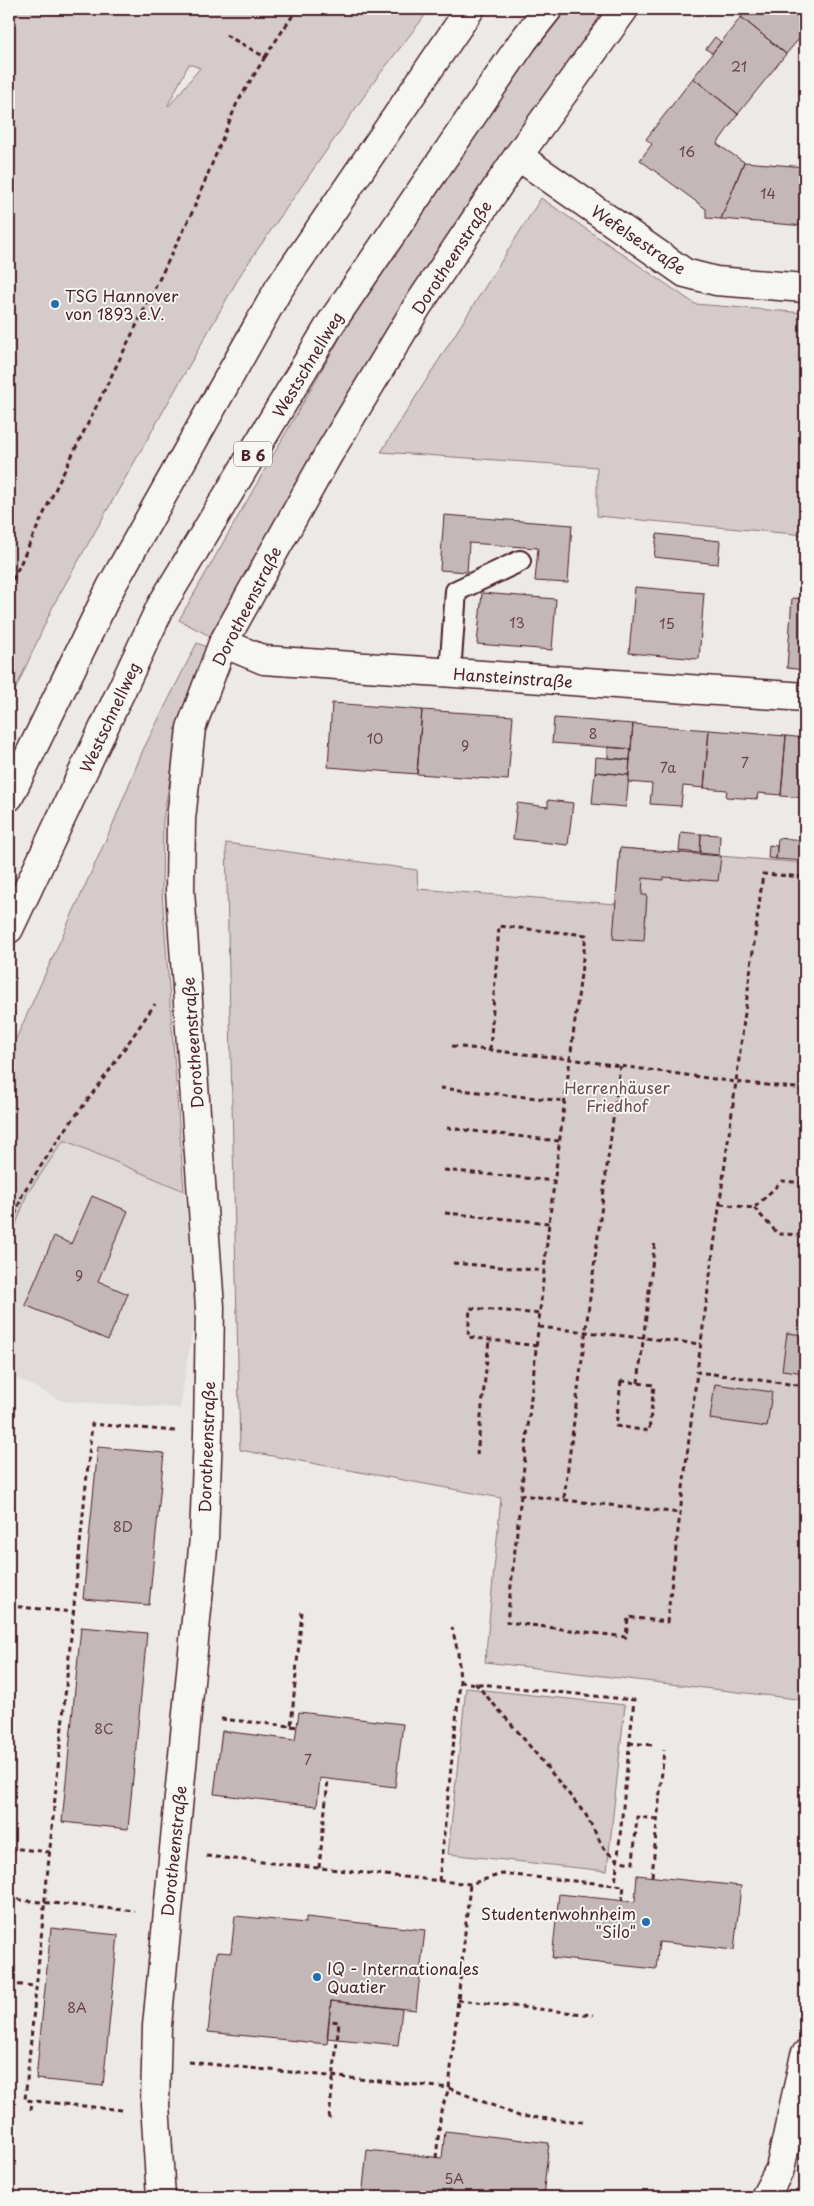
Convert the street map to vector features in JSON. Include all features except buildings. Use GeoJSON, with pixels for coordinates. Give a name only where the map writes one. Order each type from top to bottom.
{"type":"FeatureCollection","features":[{"type":"Feature","properties":{"kind":"main road"},"geometry":{"type":"LineString","coordinates":[[9,797],[111,587],[278,290],[470,9]]}},
{"type":"Feature","properties":{"kind":"main road","name":"Westschnellweg"},"geometry":{"type":"LineString","coordinates":[[9,929],[161,606],[331,324],[522,41],[548,9]]}},
{"type":"Feature","properties":{"kind":"main road","name":"Dorotheenstraße"},"geometry":{"type":"LineString","coordinates":[[161,2197],[155,2113],[156,2026],[204,1538],[208,1434],[210,1307],[180,891],[181,819],[191,728],[223,643],[328,455],[417,307],[518,156],[624,9]]}},
{"type":"Feature","properties":{"kind":"main road","name":"Wefelsestraße"},"geometry":{"type":"LineString","coordinates":[[518,156],[685,273],[716,281],[805,288]]}},
{"type":"Feature","properties":{"kind":"main road","name":"Hansteinstraße"},"geometry":{"type":"LineString","coordinates":[[223,643],[264,660],[805,697]]}},
{"type":"Feature","properties":{"kind":"main road"},"geometry":{"type":"LineString","coordinates":[[765,2197],[780,2169],[805,2055]]}},
{"type":"Feature","properties":{"kind":"lane"},"geometry":{"type":"LineString","coordinates":[[450,673],[456,590],[520,561]]}},
{"type":"Feature","properties":{"kind":"path"},"geometry":{"type":"LineString","coordinates":[[9,588],[53,494],[191,214],[237,103],[297,9]]}},
{"type":"Feature","properties":{"kind":"path"},"geometry":{"type":"LineString","coordinates":[[224,34],[265,57]]}},
{"type":"Feature","properties":{"kind":"path"},"geometry":{"type":"LineString","coordinates":[[490,1050],[499,926],[586,935],[549,1223],[546,1271],[507,1622],[626,1637],[628,1617],[667,1622],[697,1372],[763,874],[805,877]]}},
{"type":"Feature","properties":{"kind":"path"},"geometry":{"type":"LineString","coordinates":[[9,1232],[23,1193],[164,989],[188,987]]}},
{"type":"Feature","properties":{"kind":"path"},"geometry":{"type":"LineString","coordinates":[[452,1046],[805,1089]]}},
{"type":"Feature","properties":{"kind":"path"},"geometry":{"type":"LineString","coordinates":[[564,1498],[620,1066]]}},
{"type":"Feature","properties":{"kind":"path"},"geometry":{"type":"LineString","coordinates":[[440,1088],[565,1101]]}},
{"type":"Feature","properties":{"kind":"path"},"geometry":{"type":"LineString","coordinates":[[447,1128],[560,1140]]}},
{"type":"Feature","properties":{"kind":"path"},"geometry":{"type":"LineString","coordinates":[[444,1170],[555,1181]]}},
{"type":"Feature","properties":{"kind":"path"},"geometry":{"type":"LineString","coordinates":[[754,1208],[782,1181],[805,1183]]}},
{"type":"Feature","properties":{"kind":"path"},"geometry":{"type":"LineString","coordinates":[[720,1204],[754,1208],[778,1234],[805,1235]]}},
{"type":"Feature","properties":{"kind":"path"},"geometry":{"type":"LineString","coordinates":[[446,1213],[549,1223]]}},
{"type":"Feature","properties":{"kind":"path"},"geometry":{"type":"LineString","coordinates":[[638,1383],[655,1241]]}},
{"type":"Feature","properties":{"kind":"path"},"geometry":{"type":"LineString","coordinates":[[453,1263],[546,1271]]}},
{"type":"Feature","properties":{"kind":"path"},"geometry":{"type":"LineString","coordinates":[[537,1346],[468,1337],[470,1308],[541,1314]]}},
{"type":"Feature","properties":{"kind":"path"},"geometry":{"type":"LineString","coordinates":[[539,1327],[701,1344]]}},
{"type":"Feature","properties":{"kind":"path"},"geometry":{"type":"LineString","coordinates":[[477,1454],[489,1340]]}},
{"type":"Feature","properties":{"kind":"path"},"geometry":{"type":"LineString","coordinates":[[697,1372],[805,1386]]}},
{"type":"Feature","properties":{"kind":"path"},"geometry":{"type":"LineString","coordinates":[[621,1381],[638,1383],[654,1385],[649,1431],[616,1426],[621,1381]]}},
{"type":"Feature","properties":{"kind":"path"},"geometry":{"type":"LineString","coordinates":[[155,2113],[25,2100],[92,1424],[208,1434]]}},
{"type":"Feature","properties":{"kind":"path"},"geometry":{"type":"LineString","coordinates":[[521,1495],[564,1498],[680,1513]]}},
{"type":"Feature","properties":{"kind":"path"},"geometry":{"type":"LineString","coordinates":[[9,1606],[73,1612]]}},
{"type":"Feature","properties":{"kind":"path"},"geometry":{"type":"LineString","coordinates":[[291,1726],[302,1611]]}},
{"type":"Feature","properties":{"kind":"path"},"geometry":{"type":"LineString","coordinates":[[439,1881],[460,1682],[458,1654],[452,1627]]}},
{"type":"Feature","properties":{"kind":"path"},"geometry":{"type":"LineString","coordinates":[[460,1682],[634,1700],[615,1885]]}},
{"type":"Feature","properties":{"kind":"path"},"geometry":{"type":"LineString","coordinates":[[475,1684],[586,1815],[604,1849],[618,1861],[632,1862],[637,1817],[657,1819]]}},
{"type":"Feature","properties":{"kind":"path"},"geometry":{"type":"LineString","coordinates":[[187,1716],[297,1727]]}},
{"type":"Feature","properties":{"kind":"path"},"geometry":{"type":"LineString","coordinates":[[629,1743],[652,1745]]}},
{"type":"Feature","properties":{"kind":"path"},"geometry":{"type":"LineString","coordinates":[[652,1876],[664,1750]]}},
{"type":"Feature","properties":{"kind":"path"},"geometry":{"type":"LineString","coordinates":[[319,1869],[328,1780]]}},
{"type":"Feature","properties":{"kind":"path"},"geometry":{"type":"LineString","coordinates":[[9,1848],[50,1852]]}},
{"type":"Feature","properties":{"kind":"path"},"geometry":{"type":"LineString","coordinates":[[173,1852],[470,1884],[502,1874],[615,1885],[624,1886],[622,1901]]}},
{"type":"Feature","properties":{"kind":"path"},"geometry":{"type":"LineString","coordinates":[[436,2158],[441,2111],[449,2088],[470,1884]]}},
{"type":"Feature","properties":{"kind":"path"},"geometry":{"type":"LineString","coordinates":[[9,1899],[167,1914]]}},
{"type":"Feature","properties":{"kind":"path"},"geometry":{"type":"LineString","coordinates":[[9,1984],[36,1986]]}},
{"type":"Feature","properties":{"kind":"path"},"geometry":{"type":"LineString","coordinates":[[458,2000],[593,2015]]}},
{"type":"Feature","properties":{"kind":"path"},"geometry":{"type":"LineString","coordinates":[[329,2021],[339,2022],[329,2119]]}},
{"type":"Feature","properties":{"kind":"path"},"geometry":{"type":"LineString","coordinates":[[156,2059],[449,2088],[519,2116],[583,2122]]}},
{"type":"Feature","properties":{"kind":"path"},"geometry":{"type":"LineString","coordinates":[[31,2110],[32,2101]]}},
{"type":"Feature","properties":{"kind":"shaded area"},"geometry":{"type":"Polygon","coordinates":[[[64,1140],[184,1191],[196,1306],[180,1408],[62,1401],[9,1374],[9,1244],[27,1194],[64,1140]]]}},
{"type":"Feature","properties":{"kind":"green space"},"geometry":{"type":"Polygon","coordinates":[[[9,9],[430,9],[376,79],[242,272],[54,604],[9,704],[9,9]],[[189,64],[169,106],[200,68],[189,64]]]}},
{"type":"Feature","properties":{"kind":"green space"},"geometry":{"type":"Polygon","coordinates":[[[568,9],[624,9],[518,156],[223,643],[179,620],[344,331],[531,55],[568,9]]]}},
{"type":"Feature","properties":{"kind":"green space"},"geometry":{"type":"Polygon","coordinates":[[[541,198],[695,304],[805,313],[805,535],[597,516],[597,467],[381,452],[541,198]]]}},
{"type":"Feature","properties":{"kind":"green space"},"geometry":{"type":"Polygon","coordinates":[[[197,643],[209,648],[179,726],[163,820],[162,893],[184,1191],[64,1140],[27,1194],[9,1244],[9,1054],[113,824],[143,750],[197,643]]]}},
{"type":"Feature","properties":{"kind":"green space","name":"Herrenhäuser Friedhof"},"geometry":{"type":"Polygon","coordinates":[[[226,843],[417,870],[418,889],[616,904],[620,848],[805,863],[805,1700],[485,1662],[501,1498],[240,1450],[226,843]]]}},
{"type":"Feature","properties":{"kind":"green space"},"geometry":{"type":"Polygon","coordinates":[[[466,1688],[625,1705],[607,1871],[448,1854],[466,1688]]]}},
{"type":"Feature","properties":{"kind":"place","name":"TSG Hannover von 1893 e.V."},"geometry":{"type":"Point","coordinates":[55,304]}},
{"type":"Feature","properties":{"kind":"place","name":"Studentenwohnheim \"Silo\""},"geometry":{"type":"Point","coordinates":[646,1922]}},
{"type":"Feature","properties":{"kind":"place","name":"IQ - Internationales Quatier"},"geometry":{"type":"Point","coordinates":[317,1977]}}]}
